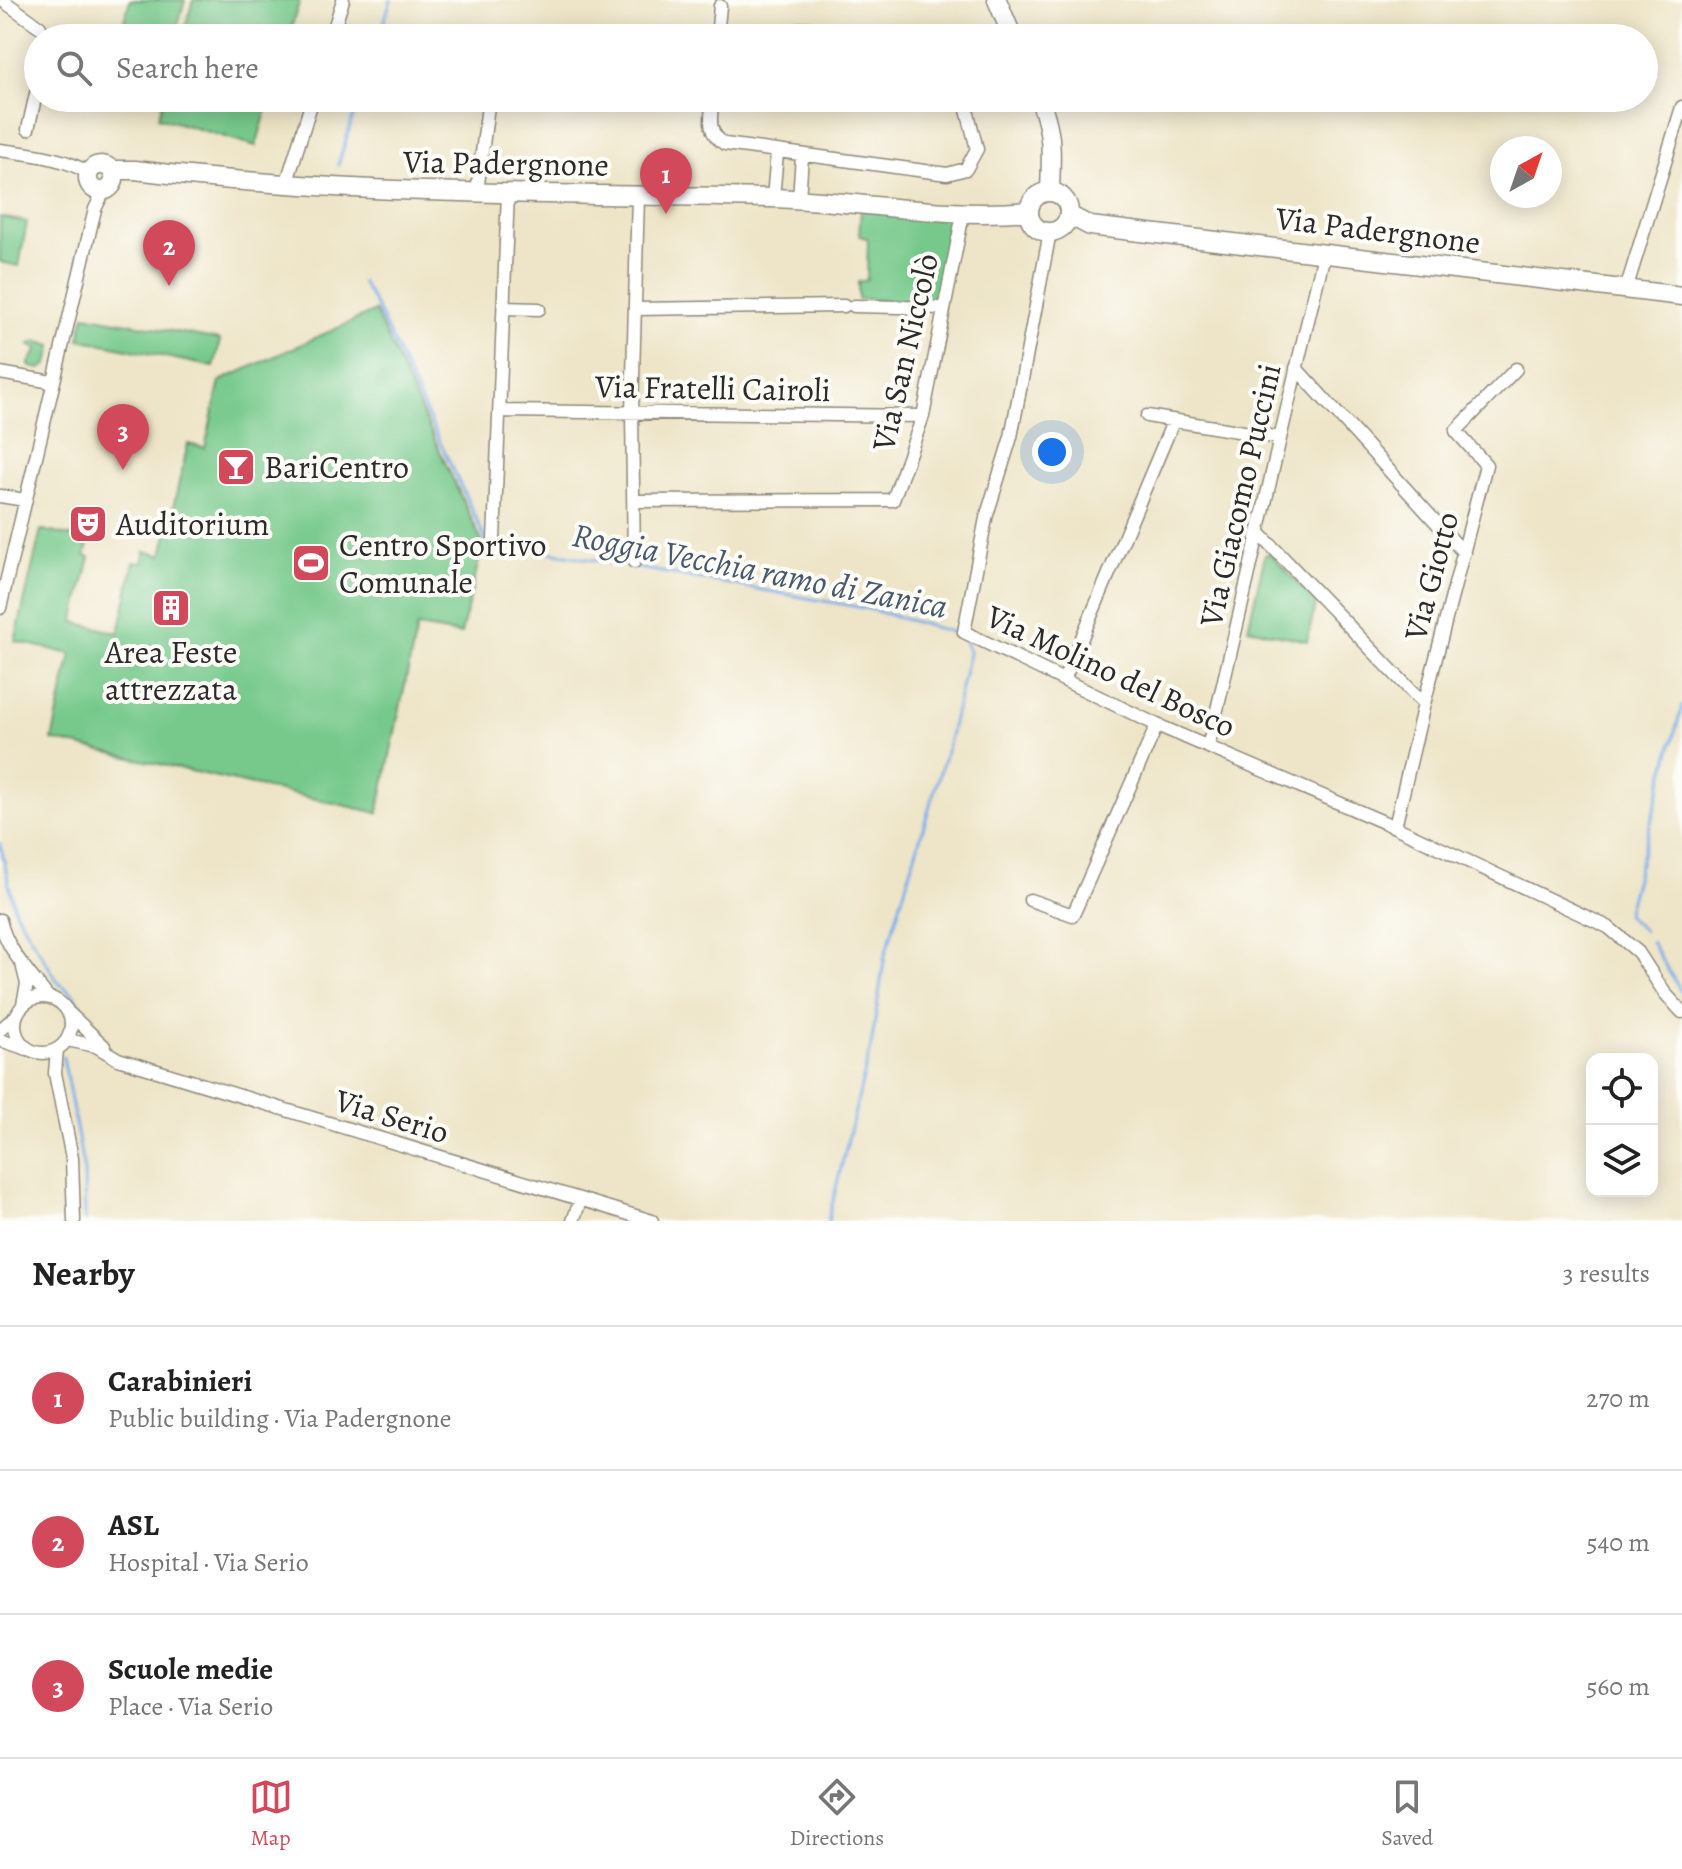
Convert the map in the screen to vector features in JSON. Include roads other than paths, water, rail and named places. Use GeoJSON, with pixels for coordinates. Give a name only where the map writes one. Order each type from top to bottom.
{"type":"FeatureCollection","features":[{"type":"Feature","properties":{"kind":"street"},"geometry":{"type":"LineString","coordinates":[[2,0],[36,24]]}},
{"type":"Feature","properties":{"kind":"street"},"geometry":{"type":"LineString","coordinates":[[335,24],[343,0]]}},
{"type":"Feature","properties":{"kind":"street"},"geometry":{"type":"LineString","coordinates":[[997,0],[1007,24]]}},
{"type":"Feature","properties":{"kind":"street"},"geometry":{"type":"LineString","coordinates":[[718,24],[720,6]]}},
{"type":"Feature","properties":{"kind":"street"},"geometry":{"type":"LineString","coordinates":[[1622,289],[1628,283],[1682,107]]}},
{"type":"Feature","properties":{"kind":"street"},"geometry":{"type":"LineString","coordinates":[[28,129],[32,112]]}},
{"type":"Feature","properties":{"kind":"street"},"geometry":{"type":"LineString","coordinates":[[286,185],[309,112]]}},
{"type":"Feature","properties":{"kind":"street"},"geometry":{"type":"LineString","coordinates":[[477,192],[487,112]]}},
{"type":"Feature","properties":{"kind":"street"},"geometry":{"type":"LineString","coordinates":[[712,112],[711,130],[716,139],[725,144],[947,174],[957,173],[973,161],[977,149],[968,112]]}},
{"type":"Feature","properties":{"kind":"street"},"geometry":{"type":"LineString","coordinates":[[1045,112],[1052,142],[1050,192]]}},
{"type":"Feature","properties":{"kind":"street"},"geometry":{"type":"LineString","coordinates":[[0,150],[101,179],[0,608]]}},
{"type":"Feature","properties":{"kind":"street"},"geometry":{"type":"LineString","coordinates":[[773,198],[777,153]]}},
{"type":"Feature","properties":{"kind":"street"},"geometry":{"type":"LineString","coordinates":[[799,199],[802,156]]}},
{"type":"Feature","properties":{"kind":"street","name":"Via Padergnone"},"geometry":{"type":"LineString","coordinates":[[101,179],[799,199],[963,214],[1029,211]]}},
{"type":"Feature","properties":{"kind":"street"},"geometry":{"type":"LineString","coordinates":[[1050,192],[1065,200],[1069,215],[1065,223],[1050,232],[1035,226],[1029,211],[1032,201],[1040,194],[1050,192]]}},
{"type":"Feature","properties":{"kind":"street"},"geometry":{"type":"LineString","coordinates":[[494,540],[508,193]]}},
{"type":"Feature","properties":{"kind":"street"},"geometry":{"type":"LineString","coordinates":[[634,562],[632,413],[638,195]]}},
{"type":"Feature","properties":{"kind":"street","name":"Via San Niccolò"},"geometry":{"type":"LineString","coordinates":[[633,501],[893,500],[923,416],[963,214]]}},
{"type":"Feature","properties":{"kind":"street","name":"Via Padergnone"},"geometry":{"type":"LineString","coordinates":[[1069,215],[1090,226],[1682,296]]}},
{"type":"Feature","properties":{"kind":"street","name":"Via Molino del Bosco"},"geometry":{"type":"LineString","coordinates":[[1050,232],[1011,437],[986,518],[964,632],[1157,725],[1395,827],[1608,927],[1638,952],[1664,992],[1682,1012]]}},
{"type":"Feature","properties":{"kind":"street","name":"Via Giacomo Puccini"},"geometry":{"type":"LineString","coordinates":[[1208,747],[1324,255]]}},
{"type":"Feature","properties":{"kind":"street"},"geometry":{"type":"LineString","coordinates":[[504,308],[539,309]]}},
{"type":"Feature","properties":{"kind":"street"},"geometry":{"type":"LineString","coordinates":[[635,309],[943,308]]}},
{"type":"Feature","properties":{"kind":"street"},"geometry":{"type":"LineString","coordinates":[[1296,368],[1464,553]]}},
{"type":"Feature","properties":{"kind":"street","name":"Via Giotto"},"geometry":{"type":"LineString","coordinates":[[1395,827],[1486,465],[1456,431],[1516,369]]}},
{"type":"Feature","properties":{"kind":"street"},"geometry":{"type":"LineString","coordinates":[[0,373],[52,382]]}},
{"type":"Feature","properties":{"kind":"street","name":"Via Fratelli Cairoli"},"geometry":{"type":"LineString","coordinates":[[501,411],[923,416]]}},
{"type":"Feature","properties":{"kind":"street"},"geometry":{"type":"LineString","coordinates":[[1147,416],[1280,438]]}},
{"type":"Feature","properties":{"kind":"street"},"geometry":{"type":"LineString","coordinates":[[1064,680],[1173,422]]}},
{"type":"Feature","properties":{"kind":"street"},"geometry":{"type":"LineString","coordinates":[[0,496],[25,500]]}},
{"type":"Feature","properties":{"kind":"street"},"geometry":{"type":"LineString","coordinates":[[1260,534],[1424,704]]}},
{"type":"Feature","properties":{"kind":"street"},"geometry":{"type":"LineString","coordinates":[[1030,900],[1073,915],[1157,725]]}},
{"type":"Feature","properties":{"kind":"street"},"geometry":{"type":"LineString","coordinates":[[0,920],[3,932],[23,965],[48,997]]}},
{"type":"Feature","properties":{"kind":"street"},"geometry":{"type":"LineString","coordinates":[[23,965],[27,984],[15,1032],[24,1046],[36,1052],[55,1073]]}},
{"type":"Feature","properties":{"kind":"street"},"geometry":{"type":"LineString","coordinates":[[0,1030],[39,996],[64,1005],[71,1022],[67,1040],[57,1049],[36,1052],[0,1040]]}},
{"type":"Feature","properties":{"kind":"street","name":"Via Serio"},"geometry":{"type":"LineString","coordinates":[[69,1013],[118,1059]]}},
{"type":"Feature","properties":{"kind":"street","name":"Via Serio"},"geometry":{"type":"LineString","coordinates":[[67,1040],[96,1046],[118,1059],[652,1221]]}},
{"type":"Feature","properties":{"kind":"street"},"geometry":{"type":"LineString","coordinates":[[57,1049],[55,1073],[72,1158],[74,1221]]}},
{"type":"Feature","properties":{"kind":"street"},"geometry":{"type":"LineString","coordinates":[[573,1221],[580,1201]]}},
{"type":"Feature","properties":{"kind":"waterway"},"geometry":{"type":"LineString","coordinates":[[383,24],[391,0]]}},
{"type":"Feature","properties":{"kind":"waterway"},"geometry":{"type":"LineString","coordinates":[[338,165],[355,112]]}},
{"type":"Feature","properties":{"kind":"waterway","name":"Roggia Vecchia ramo di Zanica"},"geometry":{"type":"LineString","coordinates":[[362,282],[486,540],[491,541]]}},
{"type":"Feature","properties":{"kind":"waterway","name":"Roggia Vecchia ramo di Zanica"},"geometry":{"type":"LineString","coordinates":[[499,543],[869,609],[962,635]]}},
{"type":"Feature","properties":{"kind":"waterway"},"geometry":{"type":"LineString","coordinates":[[828,1221],[871,1046],[885,955],[947,749],[969,653],[963,635]]}},
{"type":"Feature","properties":{"kind":"waterway"},"geometry":{"type":"LineString","coordinates":[[1644,931],[1626,915],[1682,706]]}},
{"type":"Feature","properties":{"kind":"waterway"},"geometry":{"type":"LineString","coordinates":[[0,843],[15,911],[58,982],[74,995],[83,1010]]}},
{"type":"Feature","properties":{"kind":"waterway"},"geometry":{"type":"LineString","coordinates":[[1651,942],[1682,993]]}},
{"type":"Feature","properties":{"kind":"waterway"},"geometry":{"type":"LineString","coordinates":[[63,1057],[84,1171],[85,1221]]}},
{"type":"Feature","properties":{"kind":"place","name":"Carabinieri"},"geometry":{"type":"Point","coordinates":[666,214]}},
{"type":"Feature","properties":{"kind":"place","name":"ASL"},"geometry":{"type":"Point","coordinates":[169,286]}},
{"type":"Feature","properties":{"kind":"place","name":"BariCentro"},"geometry":{"type":"Point","coordinates":[236,467]}},
{"type":"Feature","properties":{"kind":"place","name":"Scuole medie"},"geometry":{"type":"Point","coordinates":[123,470]}},
{"type":"Feature","properties":{"kind":"place","name":"Auditorium"},"geometry":{"type":"Point","coordinates":[88,524]}},
{"type":"Feature","properties":{"kind":"place","name":"Centro Sportivo Comunale"},"geometry":{"type":"Point","coordinates":[311,563]}},
{"type":"Feature","properties":{"kind":"place","name":"Area Feste attrezzata"},"geometry":{"type":"Point","coordinates":[171,608]}}]}
